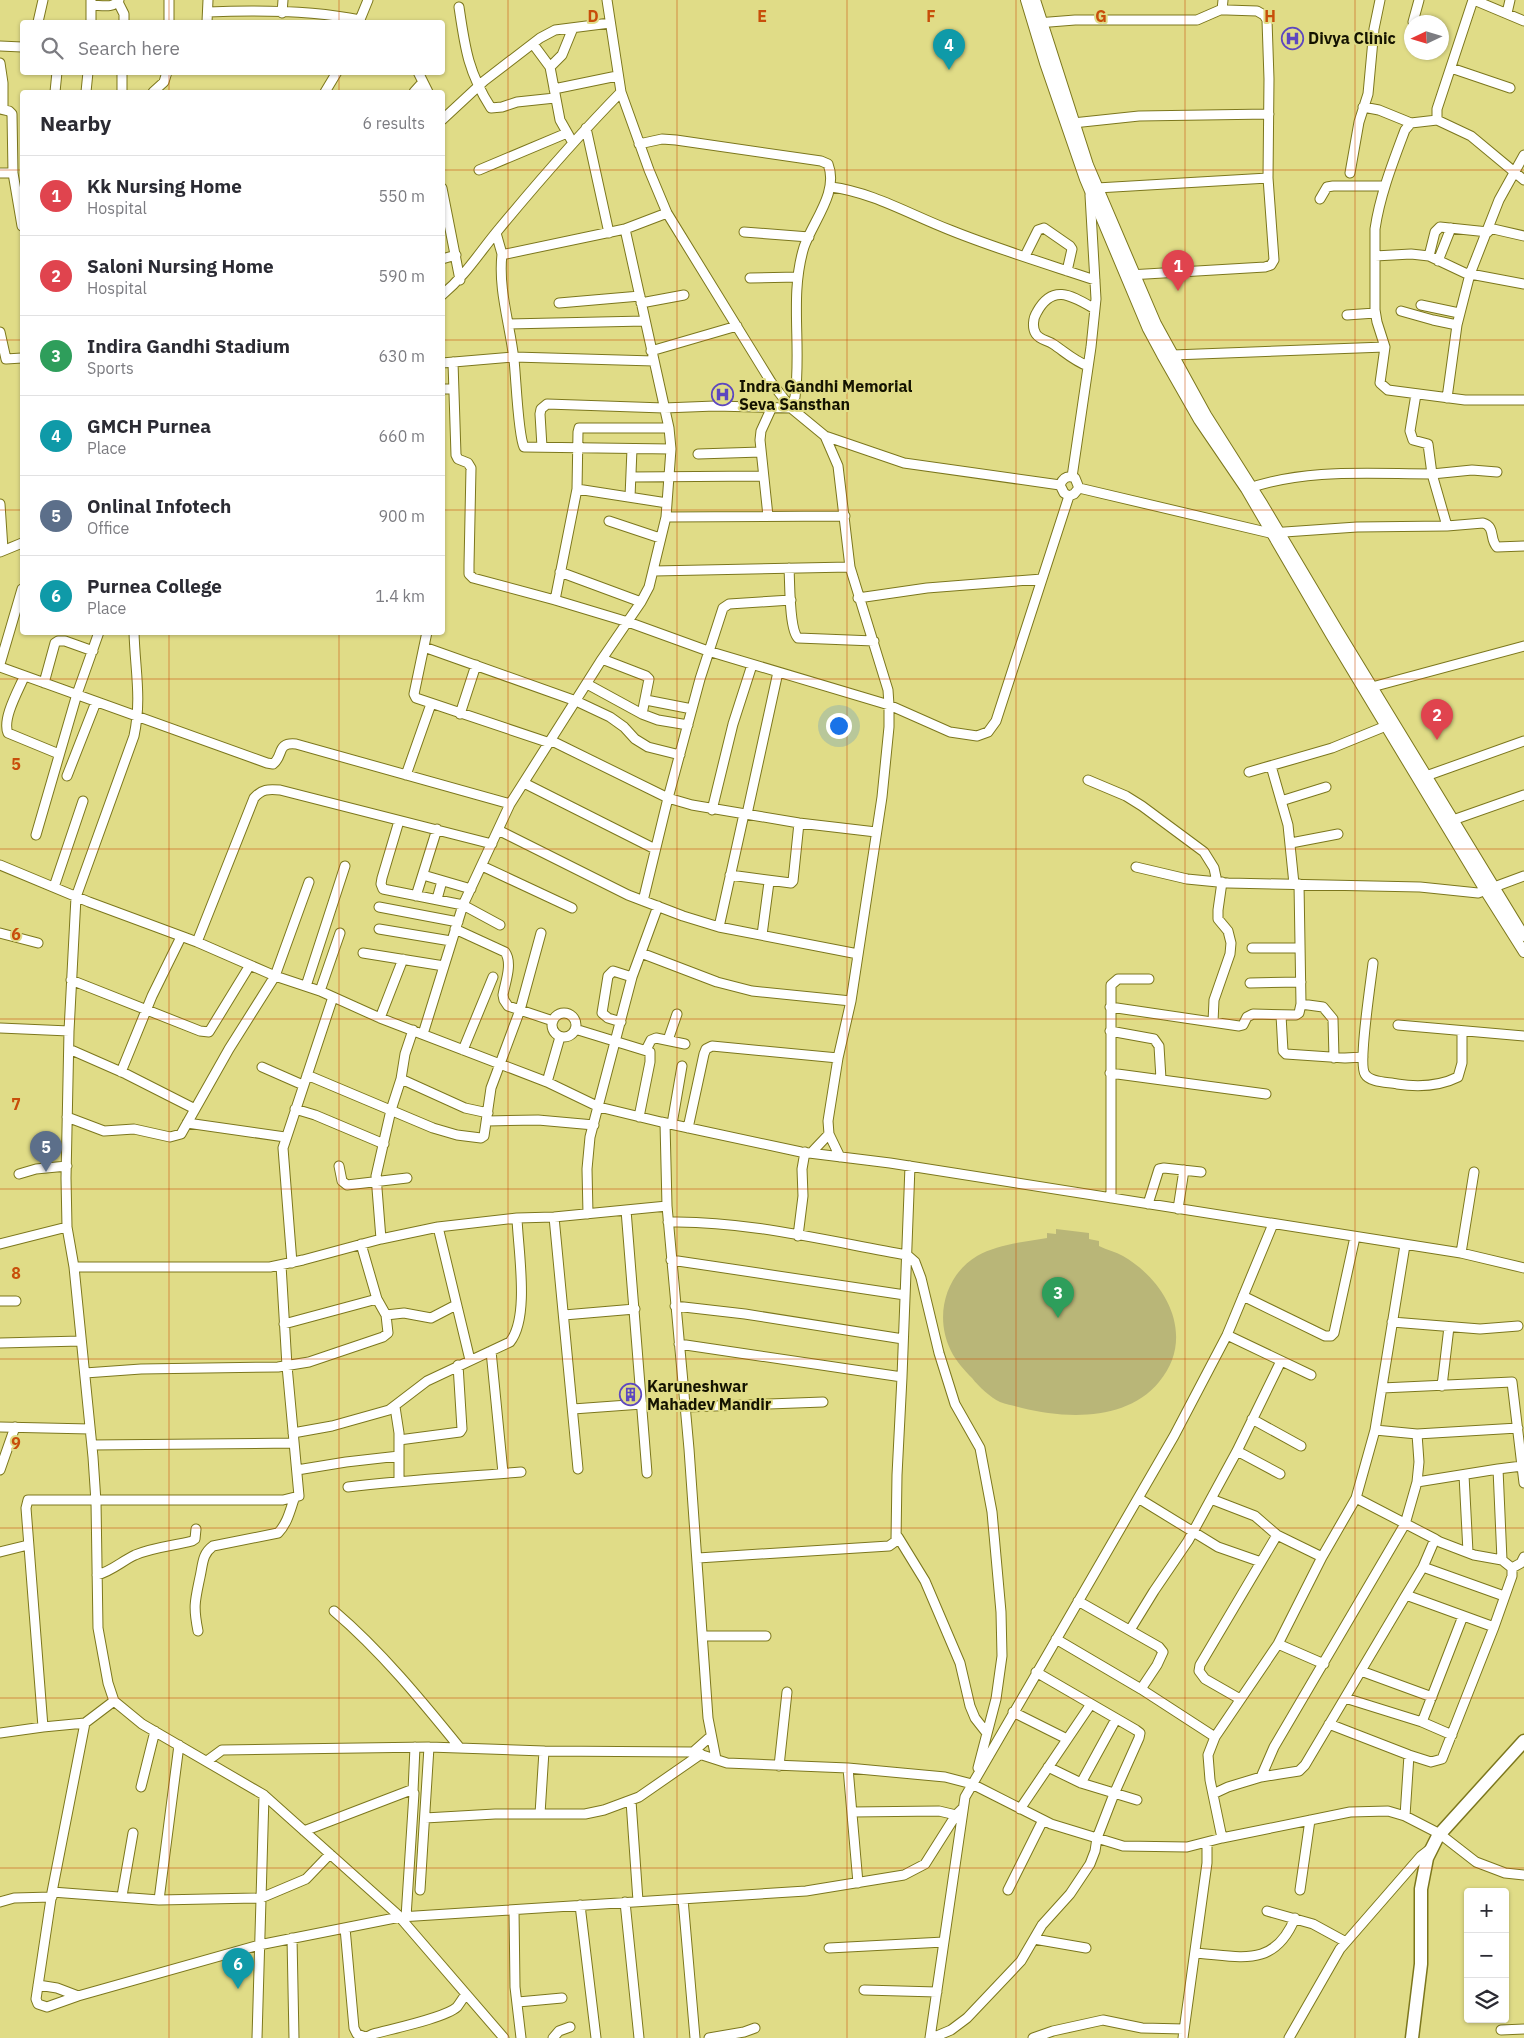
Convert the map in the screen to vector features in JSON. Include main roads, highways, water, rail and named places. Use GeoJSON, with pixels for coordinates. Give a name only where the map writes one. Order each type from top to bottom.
{"type":"FeatureCollection","features":[{"type":"Feature","properties":{"kind":"highway"},"geometry":{"type":"LineString","coordinates":[[1412,2038],[1421,1964],[1421,1889],[1428,1858],[1440,1834],[1524,1741]]}},
{"type":"Feature","properties":{"kind":"main road"},"geometry":{"type":"LineString","coordinates":[[1026,0],[1038,22],[1074,123],[1088,165],[1093,189]]}},
{"type":"Feature","properties":{"kind":"main road"},"geometry":{"type":"LineString","coordinates":[[1034,0],[1045,63],[1093,189],[1130,275],[1206,415],[1386,726],[1489,890],[1524,936]]}},
{"type":"Feature","properties":{"kind":"main road"},"geometry":{"type":"LineString","coordinates":[[1130,275],[1148,329],[1162,356],[1199,420],[1249,488]]}},
{"type":"Feature","properties":{"kind":"main road"},"geometry":{"type":"LineString","coordinates":[[1275,533],[1453,820],[1524,952]]}},
{"type":"Feature","properties":{"kind":"place","name":"Divya Clinic"},"geometry":{"type":"Point","coordinates":[1292,38]}},
{"type":"Feature","properties":{"kind":"place","name":"GMCH Purnea"},"geometry":{"type":"Point","coordinates":[949,70]}},
{"type":"Feature","properties":{"kind":"place","name":"Kk Nursing Home"},"geometry":{"type":"Point","coordinates":[1178,291]}},
{"type":"Feature","properties":{"kind":"place","name":"Indra Gandhi Memorial Seva Sansthan"},"geometry":{"type":"Point","coordinates":[723,395]}},
{"type":"Feature","properties":{"kind":"place","name":"Saloni Nursing Home"},"geometry":{"type":"Point","coordinates":[1437,740]}},
{"type":"Feature","properties":{"kind":"place","name":"Onlinal Infotech"},"geometry":{"type":"Point","coordinates":[46,1172]}},
{"type":"Feature","properties":{"kind":"place","name":"Indira Gandhi Stadium"},"geometry":{"type":"Point","coordinates":[1058,1318]}},
{"type":"Feature","properties":{"kind":"place","name":"Karuneshwar Mahadev Mandir"},"geometry":{"type":"Point","coordinates":[631,1395]}},
{"type":"Feature","properties":{"kind":"place","name":"Purnea College"},"geometry":{"type":"Point","coordinates":[238,1989]}}]}
